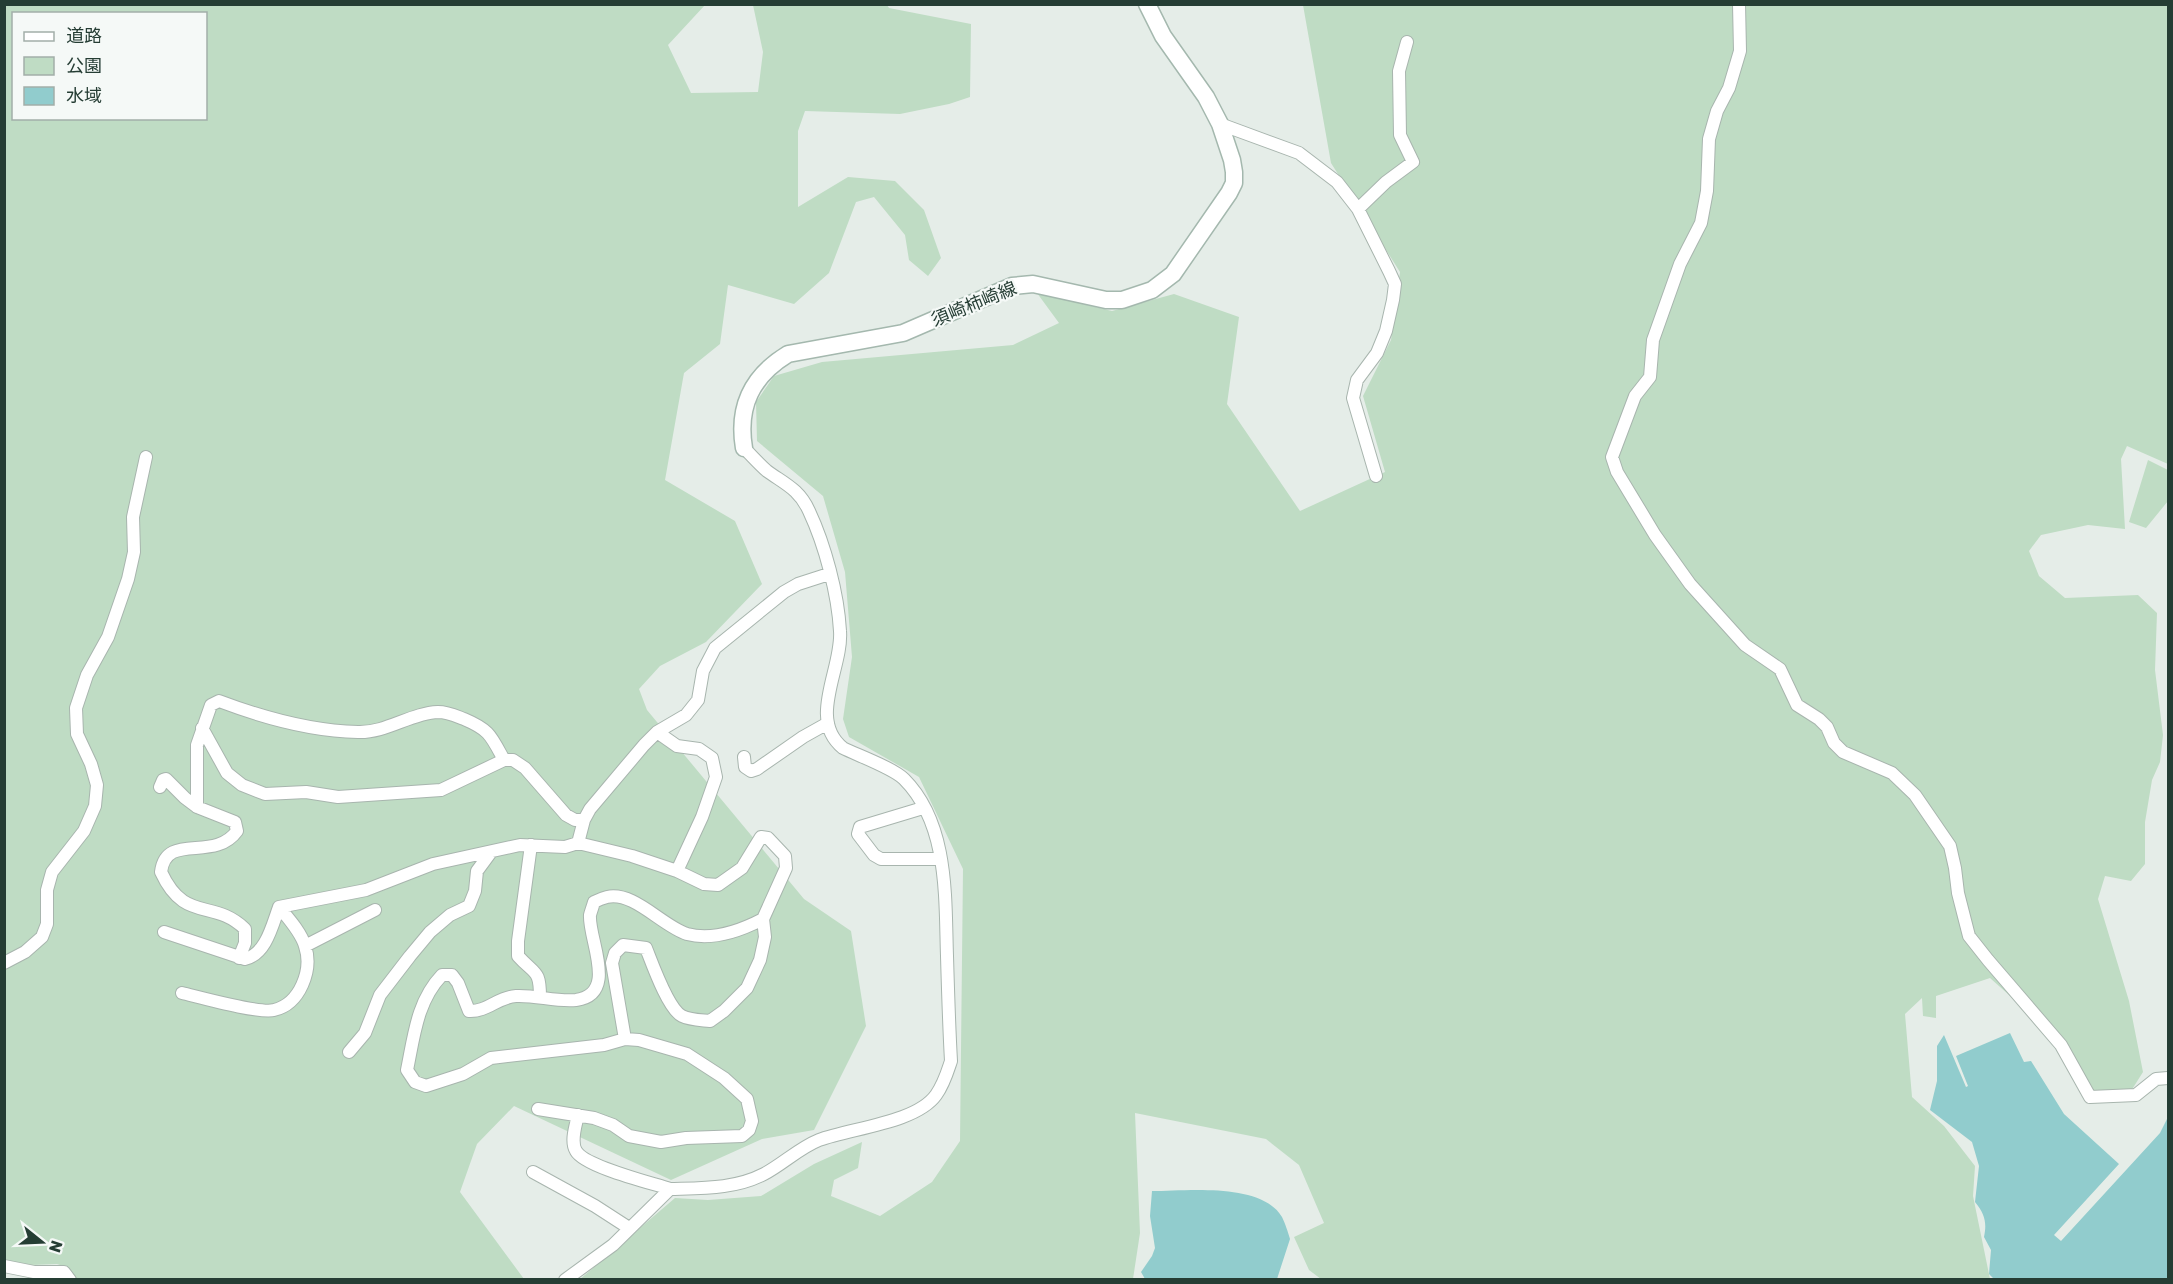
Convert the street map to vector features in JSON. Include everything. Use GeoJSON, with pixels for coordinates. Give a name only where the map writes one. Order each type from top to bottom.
{"type":"FeatureCollection","features":[{"type":"Feature","properties":{"kind":"main road","name":"須崎柿崎線"},"geometry":{"type":"LineString","coordinates":[[744,448],[741,429],[743,410],[752,388],[761,374],[788,354],[903,333],[1012,286],[1033,285],[1106,300],[1122,300],[1152,290],[1173,274],[1234,183],[1232,160],[1220,124],[1206,97],[1163,36],[1146,4]]}},
{"type":"Feature","properties":{"kind":"street"},"geometry":{"type":"LineString","coordinates":[[1739,4],[1740,51],[1729,88],[1717,111],[1709,140],[1707,191],[1701,223],[1680,264],[1653,340],[1650,377],[1635,396],[1623,422],[1612,457],[1617,472],[1655,535],[1690,584],[1745,645],[1780,669],[1797,705],[1819,719],[1843,752],[1892,773],[1915,795],[1950,846],[1958,893],[1969,936],[2061,1045],[2090,1097],[2136,1095],[2156,1079],[2169,1078]]}},
{"type":"Feature","properties":{"kind":"street"},"geometry":{"type":"LineString","coordinates":[[1358,209],[1386,182],[1413,162],[1400,135],[1399,71],[1407,42]]}},
{"type":"Feature","properties":{"kind":"street"},"geometry":{"type":"LineString","coordinates":[[1220,124],[1299,153],[1337,182],[1358,209],[1395,284],[1386,331],[1377,353],[1357,380],[1353,398],[1376,476]]}},
{"type":"Feature","properties":{"kind":"street"},"geometry":{"type":"LineString","coordinates":[[579,1115],[574,1138],[575,1150],[594,1165],[670,1189],[723,1187],[739,1184],[763,1174],[817,1141],[916,1112],[936,1096],[945,1080],[951,1061],[945,886],[931,823],[914,790],[902,776],[843,748],[834,741],[830,733],[827,701],[841,633],[822,541],[808,509],[795,489],[766,470],[744,448]]}},
{"type":"Feature","properties":{"kind":"street"},"geometry":{"type":"LineString","coordinates":[[4,963],[25,952],[42,937],[47,924],[47,890],[52,872],[84,831],[95,806],[97,784],[77,734],[76,708],[87,675],[108,637],[128,579],[134,552],[134,517],[146,457]]}},
{"type":"Feature","properties":{"kind":"street"},"geometry":{"type":"LineString","coordinates":[[578,843],[584,820],[590,809],[657,732],[686,715],[698,700],[703,671],[715,648],[784,592],[798,584],[830,574]]}},
{"type":"Feature","properties":{"kind":"street"},"geometry":{"type":"LineString","coordinates":[[197,807],[197,745],[211,705],[219,701],[263,718],[329,731],[362,733],[437,712],[450,713],[489,733],[504,760]]}},
{"type":"Feature","properties":{"kind":"street"},"geometry":{"type":"LineString","coordinates":[[744,757],[745,767],[751,771],[757,769],[803,737],[828,723]]}},
{"type":"Feature","properties":{"kind":"street"},"geometry":{"type":"LineString","coordinates":[[202,728],[227,773],[242,785],[264,794],[306,792],[338,797],[441,790],[504,760],[513,760],[525,768],[567,815],[575,820],[584,820]]}},
{"type":"Feature","properties":{"kind":"street"},"geometry":{"type":"LineString","coordinates":[[657,732],[677,746],[699,749],[712,758],[715,768],[716,777],[702,817],[677,871]]}},
{"type":"Feature","properties":{"kind":"street"},"geometry":{"type":"LineString","coordinates":[[160,787],[166,778],[197,807],[235,822],[237,831],[231,839],[208,848],[177,849],[165,857],[161,872],[172,891],[184,903],[196,909],[228,916],[244,929],[245,943],[239,958]]}},
{"type":"Feature","properties":{"kind":"street"},"geometry":{"type":"LineString","coordinates":[[923,808],[860,827],[858,834],[874,855],[881,859],[940,859]]}},
{"type":"Feature","properties":{"kind":"street"},"geometry":{"type":"LineString","coordinates":[[279,907],[366,890],[460,856],[531,845],[565,847],[578,843],[632,856],[677,871],[704,884],[717,885],[742,868],[761,837],[768,838],[784,856],[786,868],[763,919],[765,937],[760,960],[747,988],[710,1022],[681,1016],[675,1011],[646,948],[623,945],[615,953],[612,963],[625,1039]]}},
{"type":"Feature","properties":{"kind":"street"},"geometry":{"type":"LineString","coordinates":[[531,845],[518,956],[536,972],[540,980],[540,997]]}},
{"type":"Feature","properties":{"kind":"street"},"geometry":{"type":"LineString","coordinates":[[349,1052],[365,1033],[380,995],[410,956],[430,932],[450,915],[469,906],[475,891],[477,871],[491,852]]}},
{"type":"Feature","properties":{"kind":"street"},"geometry":{"type":"LineString","coordinates":[[538,1109],[579,1115],[612,1125],[629,1136],[661,1142],[686,1138],[742,1136],[749,1130],[752,1121],[747,1099],[724,1078],[687,1054],[639,1040],[625,1039],[604,1045],[491,1058],[463,1074],[426,1086],[415,1082],[407,1070],[413,1038],[423,1001],[442,975],[452,975],[458,983],[469,1011],[479,1012],[499,999],[514,996],[562,1000],[585,998],[593,992],[599,977],[597,951],[590,917],[594,902],[607,897],[618,897],[642,907],[668,925],[686,933],[701,936],[724,934],[743,929],[763,919]]}},
{"type":"Feature","properties":{"kind":"street"},"geometry":{"type":"LineString","coordinates":[[164,932],[245,959],[253,957],[260,951],[279,907]]}},
{"type":"Feature","properties":{"kind":"street"},"geometry":{"type":"LineString","coordinates":[[182,993],[272,1011],[288,1004],[301,989],[308,964],[305,945],[279,907]]}},
{"type":"Feature","properties":{"kind":"street"},"geometry":{"type":"LineString","coordinates":[[305,945],[375,910]]}},
{"type":"Feature","properties":{"kind":"street"},"geometry":{"type":"LineString","coordinates":[[533,1172],[595,1206],[629,1228]]}},
{"type":"Feature","properties":{"kind":"street"},"geometry":{"type":"LineString","coordinates":[[565,1280],[613,1245],[670,1189]]}},
{"type":"Feature","properties":{"kind":"street"},"geometry":{"type":"LineString","coordinates":[[4,1266],[34,1272],[64,1272],[70,1280]]}},
{"type":"Feature","properties":{"kind":"green space"},"geometry":{"type":"Polygon","coordinates":[[[5,5],[705,5],[668,45],[691,93],[758,92],[763,52],[753,5],[887,5],[889,8],[971,24],[970,97],[949,104],[900,114],[805,111],[798,131],[798,207],[848,177],[895,181],[924,210],[941,258],[928,276],[909,260],[905,235],[874,197],[856,202],[829,273],[794,304],[728,285],[720,344],[684,373],[665,480],[735,521],[762,584],[706,642],[660,666],[639,689],[647,710],[804,899],[851,931],[866,1026],[814,1130],[762,1139],[671,1180],[514,1106],[477,1144],[460,1192],[524,1279],[74,1280],[66,1267],[57,1264],[31,1265],[5,1261],[5,5]]]}},
{"type":"Feature","properties":{"kind":"green space"},"geometry":{"type":"Polygon","coordinates":[[[1303,5],[2168,5],[2168,464],[2127,446],[2121,459],[2125,529],[2088,525],[2041,535],[2029,551],[2039,576],[2065,598],[2138,595],[2157,613],[2155,670],[2163,735],[2160,762],[2152,780],[2145,822],[2145,864],[2131,881],[2105,876],[2098,899],[2129,1001],[2143,1072],[2131,1091],[2090,1100],[2054,1035],[1990,978],[1936,996],[1936,1018],[1923,1016],[1922,998],[1905,1014],[1912,1097],[1944,1126],[1975,1166],[1973,1196],[1990,1279],[1321,1279],[1309,1270],[1294,1237],[1324,1223],[1299,1165],[1266,1139],[1135,1113],[1140,1233],[1133,1279],[579,1280],[675,1198],[708,1200],[761,1196],[814,1164],[862,1142],[858,1168],[834,1180],[831,1196],[880,1216],[932,1182],[960,1141],[963,869],[919,777],[849,737],[843,719],[852,657],[845,572],[823,496],[757,441],[756,402],[774,376],[822,362],[1013,345],[1059,323],[1037,293],[1112,311],[1174,294],[1239,317],[1227,404],[1300,511],[1385,472],[1363,396],[1391,340],[1400,272],[1331,163],[1303,5]]]}},
{"type":"Feature","properties":{"kind":"green space"},"geometry":{"type":"Polygon","coordinates":[[[2148,460],[2168,470],[2168,501],[2146,528],[2129,522],[2148,460]]]}},
{"type":"Feature","properties":{"kind":"water"},"geometry":{"type":"Polygon","coordinates":[[[2010,1033],[2024,1062],[2031,1061],[2064,1114],[2119,1164],[2054,1235],[2061,1241],[2160,1133],[2168,1117],[2168,1279],[1995,1280],[1989,1274],[1991,1250],[1984,1237],[1983,1215],[1975,1202],[1979,1166],[1972,1142],[1930,1110],[1937,1081],[1937,1046],[1944,1035],[1966,1087],[1968,1086],[1956,1056],[2010,1033]]]}},
{"type":"Feature","properties":{"kind":"water"},"geometry":{"type":"Polygon","coordinates":[[[1203,1190],[1241,1193],[1258,1198],[1272,1206],[1282,1217],[1290,1239],[1277,1279],[1145,1279],[1141,1272],[1155,1248],[1150,1216],[1152,1191],[1203,1190]]]}}]}
